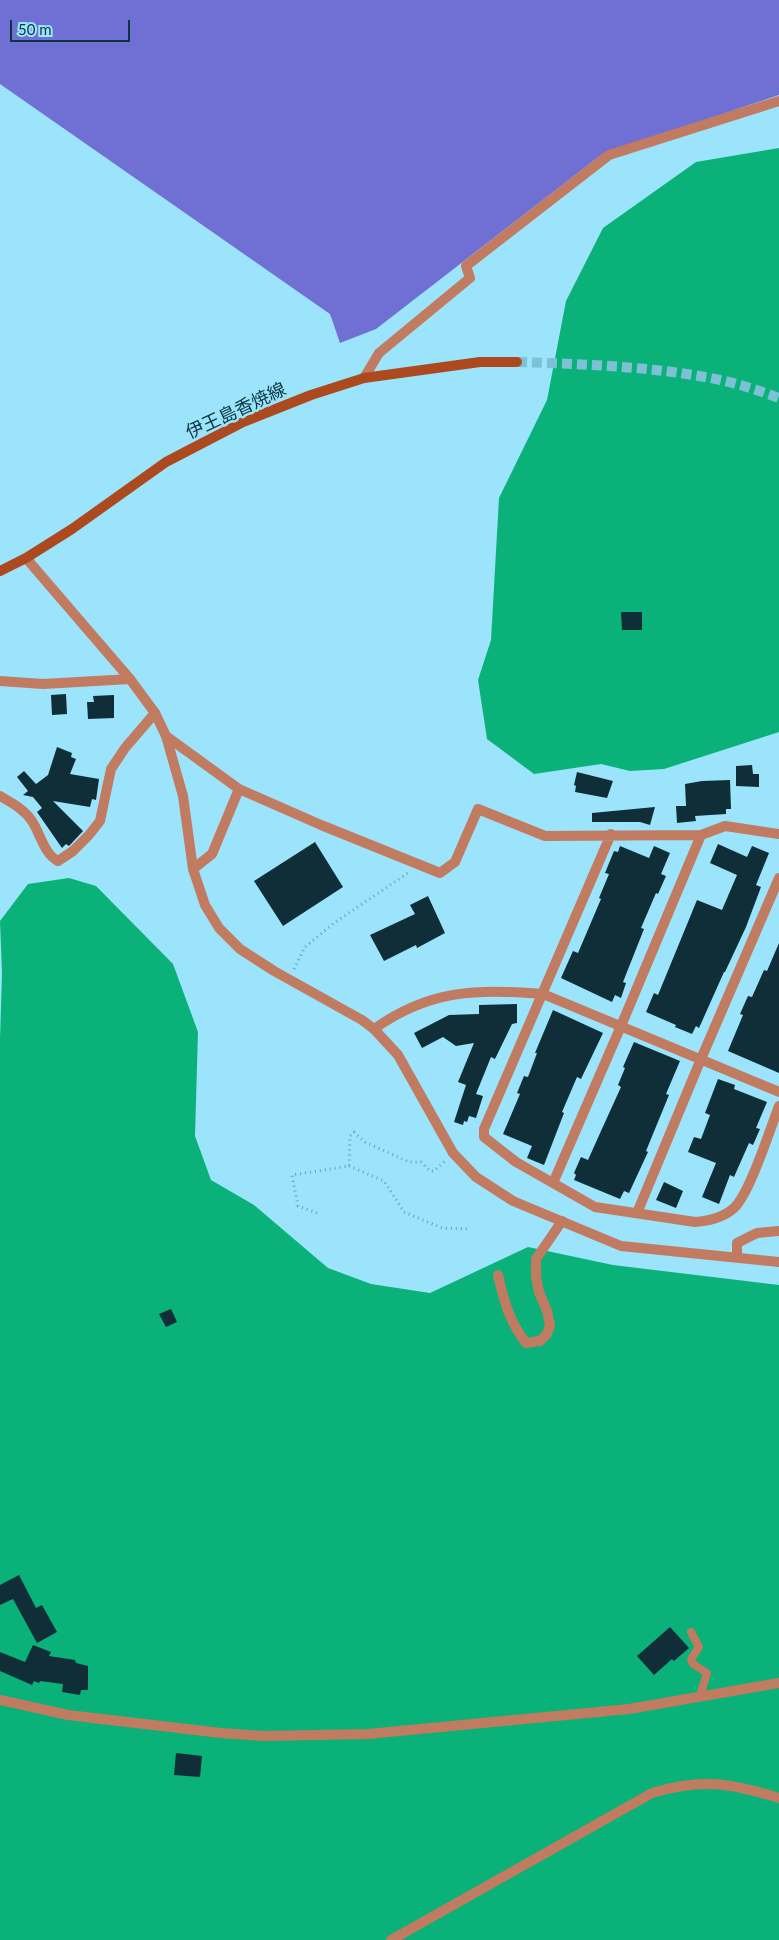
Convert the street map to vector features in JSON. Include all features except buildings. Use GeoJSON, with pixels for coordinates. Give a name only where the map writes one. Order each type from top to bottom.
{"type":"FeatureCollection","features":[{"type":"Feature","properties":{"kind":"main road","name":"伊王島香焼線"},"geometry":{"type":"LineString","coordinates":[[0,571],[26,558],[72,529],[166,462],[243,422],[311,395],[364,378],[480,362],[517,362]]}},
{"type":"Feature","properties":{"kind":"street"},"geometry":{"type":"LineString","coordinates":[[364,378],[379,353],[470,278],[466,266],[609,155],[779,101]]}},
{"type":"Feature","properties":{"kind":"street"},"geometry":{"type":"LineString","coordinates":[[26,558],[130,679],[154,713],[166,736],[183,796],[193,869],[205,905],[219,928],[240,950],[362,1020],[374,1029],[398,1055],[453,1153],[476,1177],[513,1201],[621,1246],[779,1262]]}},
{"type":"Feature","properties":{"kind":"street"},"geometry":{"type":"LineString","coordinates":[[0,681],[43,684],[130,679]]}},
{"type":"Feature","properties":{"kind":"street"},"geometry":{"type":"LineString","coordinates":[[0,796],[20,808],[26,814],[53,858],[58,860],[78,846],[100,821],[111,769],[125,748],[154,713]]}},
{"type":"Feature","properties":{"kind":"street"},"geometry":{"type":"LineString","coordinates":[[166,736],[239,789],[321,825],[440,873],[455,862],[478,808],[545,836],[610,834],[701,835],[726,826],[779,834]]}},
{"type":"Feature","properties":{"kind":"street"},"geometry":{"type":"LineString","coordinates":[[193,869],[212,854],[239,789]]}},
{"type":"Feature","properties":{"kind":"street"},"geometry":{"type":"LineString","coordinates":[[610,834],[484,1130],[484,1137],[516,1162],[595,1207],[695,1222],[715,1218],[734,1208],[744,1195],[779,1106]]}},
{"type":"Feature","properties":{"kind":"street"},"geometry":{"type":"LineString","coordinates":[[553,1183],[701,835]]}},
{"type":"Feature","properties":{"kind":"street"},"geometry":{"type":"LineString","coordinates":[[637,1213],[779,878]]}},
{"type":"Feature","properties":{"kind":"street"},"geometry":{"type":"LineString","coordinates":[[374,1029],[399,1012],[440,997],[475,992],[543,994],[779,1092]]}},
{"type":"Feature","properties":{"kind":"street"},"geometry":{"type":"LineString","coordinates":[[498,1275],[502,1298],[514,1327],[526,1343],[540,1341],[547,1334],[550,1324],[547,1310],[539,1292],[536,1277],[536,1260],[562,1221]]}},
{"type":"Feature","properties":{"kind":"street"},"geometry":{"type":"LineString","coordinates":[[737,1258],[737,1243],[757,1233],[779,1232]]}},
{"type":"Feature","properties":{"kind":"street"},"geometry":{"type":"LineString","coordinates":[[0,1700],[68,1715],[176,1729],[262,1736],[368,1734],[629,1709],[779,1683]]}},
{"type":"Feature","properties":{"kind":"street"},"geometry":{"type":"LineString","coordinates":[[391,1940],[652,1794],[674,1787],[699,1783],[746,1788],[779,1798]]}},
{"type":"Feature","properties":{"kind":"lane"},"geometry":{"type":"LineString","coordinates":[[691,1632],[699,1647],[691,1659],[693,1664],[707,1673],[700,1696]]}},
{"type":"Feature","properties":{"kind":"path"},"geometry":{"type":"LineString","coordinates":[[289,979],[305,947],[334,923],[421,864]]}},
{"type":"Feature","properties":{"kind":"path"},"geometry":{"type":"LineString","coordinates":[[349,1166],[350,1136],[354,1132],[365,1142],[408,1162],[421,1162],[430,1171],[434,1171],[453,1153]]}},
{"type":"Feature","properties":{"kind":"path"},"geometry":{"type":"LineString","coordinates":[[318,1213],[298,1206],[292,1175],[349,1166],[384,1181],[404,1212],[442,1228],[468,1229]]}},
{"type":"Feature","properties":{"kind":"green space"},"geometry":{"type":"Polygon","coordinates":[[[779,148],[779,732],[664,769],[630,771],[601,764],[534,774],[487,739],[478,680],[491,640],[499,498],[547,400],[566,301],[603,228],[696,162],[779,148]]]}},
{"type":"Feature","properties":{"kind":"green space"},"geometry":{"type":"Polygon","coordinates":[[[69,878],[96,886],[173,964],[198,1032],[195,1136],[211,1180],[254,1205],[328,1268],[371,1284],[430,1293],[528,1247],[613,1265],[779,1285],[779,1940],[0,1940],[0,1039],[2,973],[0,921],[28,884],[69,878]]]}},
{"type":"Feature","properties":{"kind":"shaded area"},"geometry":{"type":"Polygon","coordinates":[[[0,0],[779,0],[779,95],[601,155],[376,329],[340,343],[330,314],[0,84],[0,0]]]}},
{"type":"Feature","properties":{"kind":"tunnel"},"geometry":{"type":"LineString","coordinates":[[517,362],[611,366],[682,373],[733,383],[779,398]]}}]}
